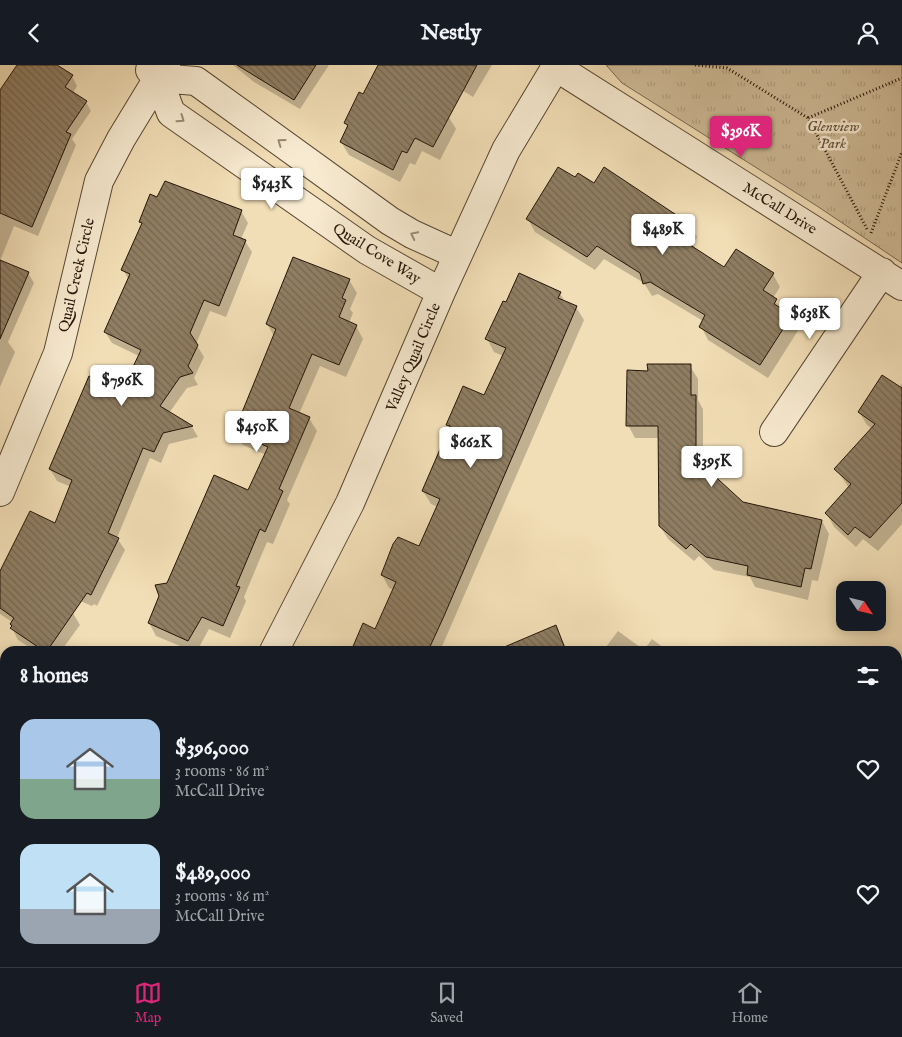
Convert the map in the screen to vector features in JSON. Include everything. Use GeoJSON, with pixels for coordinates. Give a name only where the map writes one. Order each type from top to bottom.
{"type":"FeatureCollection","features":[{"type":"Feature","properties":{"kind":"street","name":"Valley Quail Circle"},"geometry":{"type":"LineString","coordinates":[[277,646],[350,503],[441,292],[506,150],[557,66]]}},
{"type":"Feature","properties":{"kind":"street","name":"McCall Drive"},"geometry":{"type":"LineString","coordinates":[[557,66],[892,279]]}},
{"type":"Feature","properties":{"kind":"street"},"geometry":{"type":"LineString","coordinates":[[156,69],[196,81],[390,221],[412,234],[458,255]]}},
{"type":"Feature","properties":{"kind":"street","name":"Quail Cove Way"},"geometry":{"type":"LineString","coordinates":[[156,69],[171,113],[367,250],[441,292]]}},
{"type":"Feature","properties":{"kind":"street","name":"Quail Creek Circle"},"geometry":{"type":"LineString","coordinates":[[0,492],[58,353],[99,181],[156,69]]}},
{"type":"Feature","properties":{"kind":"street"},"geometry":{"type":"LineString","coordinates":[[774,432],[892,279]]}},
{"type":"Feature","properties":{"kind":"path"},"geometry":{"type":"LineString","coordinates":[[695,65],[727,67],[808,118],[870,235],[902,152]]}},
{"type":"Feature","properties":{"kind":"path"},"geometry":{"type":"LineString","coordinates":[[808,118],[902,78]]}},
{"type":"Feature","properties":{"kind":"green space","name":"Glenview Park"},"geometry":{"type":"Polygon","coordinates":[[[606,65],[902,65],[902,263],[817,206],[622,83],[606,65]]]}},
{"type":"Feature","properties":{"kind":"building"},"geometry":{"type":"Polygon","coordinates":[[[17,65],[57,65],[73,75],[65,87],[87,101],[66,132],[71,134],[32,227],[0,213],[0,90],[17,65]]]}},
{"type":"Feature","properties":{"kind":"building"},"geometry":{"type":"Polygon","coordinates":[[[237,65],[316,65],[294,100],[237,65]]]}},
{"type":"Feature","properties":{"kind":"building"},"geometry":{"type":"Polygon","coordinates":[[[378,65],[477,65],[433,147],[415,138],[407,153],[402,151],[393,170],[340,142],[348,125],[344,123],[359,92],[363,94],[378,65]]]}},
{"type":"Feature","properties":{"kind":"building"},"geometry":{"type":"Polygon","coordinates":[[[558,167],[575,177],[578,173],[594,183],[604,167],[690,224],[681,239],[724,267],[736,249],[774,273],[763,290],[777,299],[774,304],[792,315],[760,365],[699,327],[705,315],[650,282],[643,284],[640,273],[597,246],[587,257],[526,219],[558,167]]]}},
{"type":"Feature","properties":{"kind":"building"},"geometry":{"type":"Polygon","coordinates":[[[165,181],[242,210],[233,235],[246,240],[219,306],[204,300],[190,333],[198,345],[188,366],[193,373],[180,377],[160,406],[193,426],[163,433],[154,452],[143,448],[108,533],[119,538],[91,595],[87,593],[50,646],[37,646],[10,628],[14,618],[0,608],[0,571],[30,511],[55,523],[72,480],[49,469],[89,376],[122,390],[141,350],[104,332],[130,274],[121,270],[142,223],[139,222],[150,194],[157,197],[165,181]]]}},
{"type":"Feature","properties":{"kind":"building"},"geometry":{"type":"Polygon","coordinates":[[[293,257],[350,279],[342,298],[346,300],[339,317],[357,325],[339,365],[312,354],[289,408],[310,417],[279,489],[283,491],[265,532],[260,529],[236,586],[240,587],[223,626],[202,617],[188,641],[148,623],[159,596],[155,585],[167,583],[214,475],[248,490],[268,447],[234,432],[276,329],[266,324],[293,257]]]}},
{"type":"Feature","properties":{"kind":"building"},"geometry":{"type":"Polygon","coordinates":[[[0,260],[29,272],[0,339],[0,260]]]}},
{"type":"Feature","properties":{"kind":"building"},"geometry":{"type":"Polygon","coordinates":[[[519,273],[561,292],[558,298],[577,306],[430,646],[353,646],[363,623],[375,629],[396,582],[381,575],[393,544],[398,537],[419,546],[440,499],[422,491],[450,426],[446,425],[463,386],[484,395],[506,348],[485,339],[503,301],[506,302],[519,273]]]}},
{"type":"Feature","properties":{"kind":"building"},"geometry":{"type":"Polygon","coordinates":[[[647,364],[691,364],[691,395],[696,395],[696,459],[743,502],[822,520],[811,569],[805,568],[801,587],[747,575],[748,566],[706,557],[691,544],[686,549],[659,526],[658,426],[626,426],[627,370],[648,371],[647,364]]]}},
{"type":"Feature","properties":{"kind":"building"},"geometry":{"type":"Polygon","coordinates":[[[882,375],[902,388],[902,503],[870,538],[855,527],[848,535],[825,513],[851,484],[834,469],[875,424],[858,412],[882,375]]]}},
{"type":"Feature","properties":{"kind":"building"},"geometry":{"type":"Polygon","coordinates":[[[556,625],[564,646],[507,646],[556,625]]]}}]}
